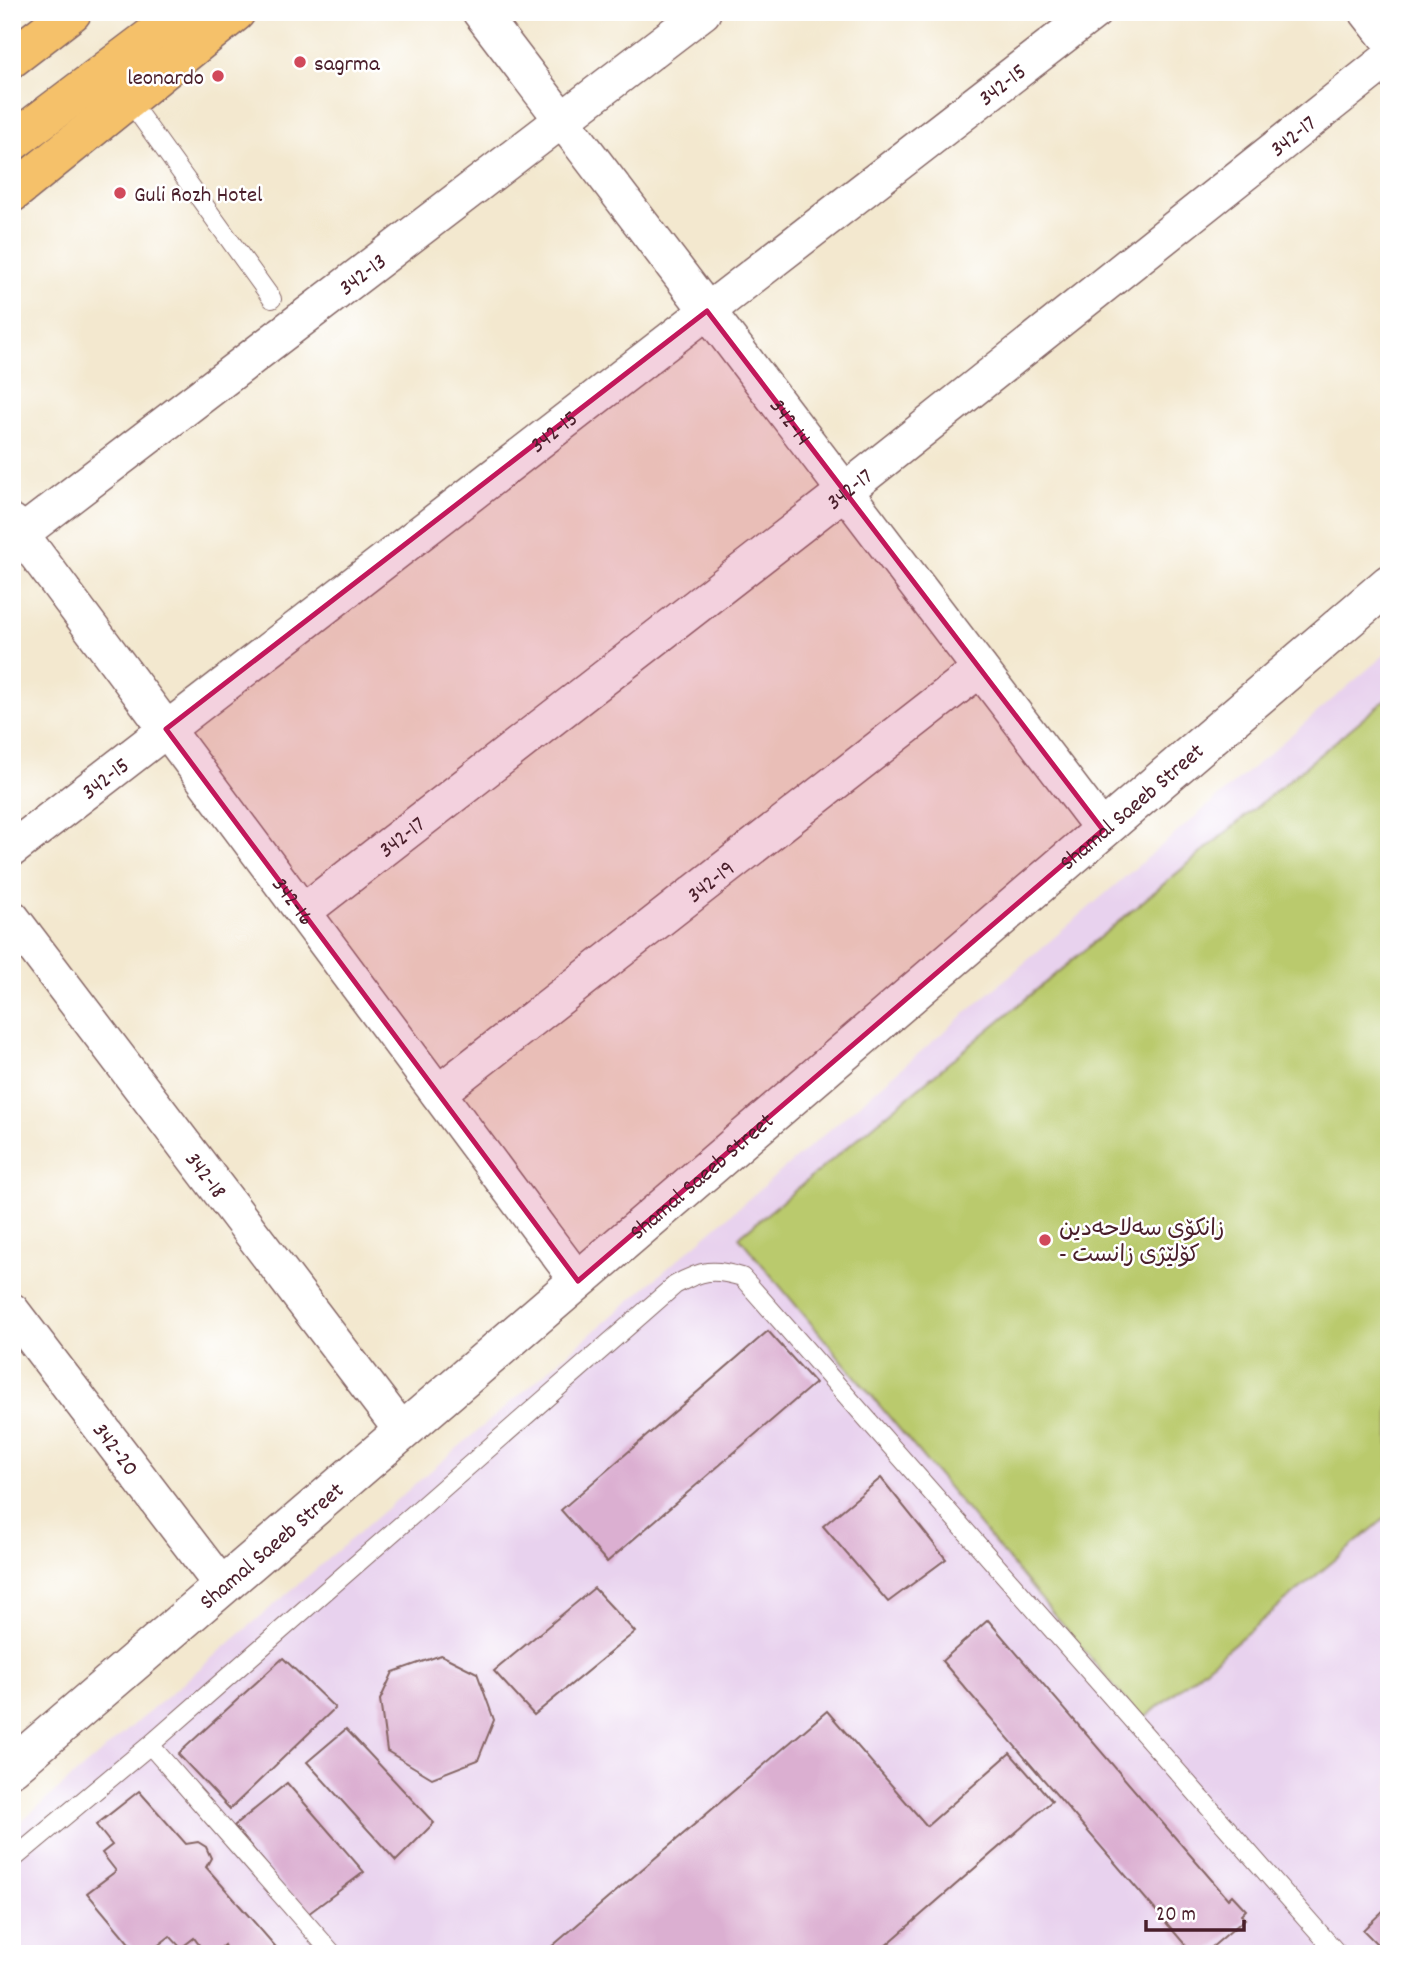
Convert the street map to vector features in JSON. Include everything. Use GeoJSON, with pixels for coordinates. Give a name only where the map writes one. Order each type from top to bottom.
{"type":"FeatureCollection","features":[{"type":"Feature","properties":{"kind":"highway"},"geometry":{"type":"LineString","coordinates":[[12,58],[72,12]]}},
{"type":"Feature","properties":{"kind":"highway"},"geometry":{"type":"LineString","coordinates":[[12,142],[184,12]]}},
{"type":"Feature","properties":{"kind":"highway"},"geometry":{"type":"LineString","coordinates":[[12,193],[236,12]]}},
{"type":"Feature","properties":{"kind":"street","name":"342-14"},"geometry":{"type":"LineString","coordinates":[[480,12],[1103,830]]}},
{"type":"Feature","properties":{"kind":"street","name":"342-13"},"geometry":{"type":"LineString","coordinates":[[17,528],[703,12]]}},
{"type":"Feature","properties":{"kind":"street","name":"342-15"},"geometry":{"type":"LineString","coordinates":[[12,849],[1094,12]]}},
{"type":"Feature","properties":{"kind":"street"},"geometry":{"type":"LineString","coordinates":[[1367,12],[1389,40]]}},
{"type":"Feature","properties":{"kind":"street","name":"342-17"},"geometry":{"type":"LineString","coordinates":[[303,912],[845,491],[1389,58]]}},
{"type":"Feature","properties":{"kind":"street","name":"342-16"},"geometry":{"type":"LineString","coordinates":[[17,528],[578,1280]]}},
{"type":"Feature","properties":{"kind":"street","name":"Shamal Saeeb Street"},"geometry":{"type":"LineString","coordinates":[[15,1758],[222,1586],[1389,584]]}},
{"type":"Feature","properties":{"kind":"street","name":"342-19"},"geometry":{"type":"LineString","coordinates":[[438,1093],[980,669]]}},
{"type":"Feature","properties":{"kind":"street","name":"342-18"},"geometry":{"type":"LineString","coordinates":[[12,918],[402,1431]]}},
{"type":"Feature","properties":{"kind":"street","name":"342-20"},"geometry":{"type":"LineString","coordinates":[[12,1311],[222,1586]]}},
{"type":"Feature","properties":{"kind":"lane"},"geometry":{"type":"LineString","coordinates":[[128,99],[272,299]]}},
{"type":"Feature","properties":{"kind":"lane"},"geometry":{"type":"LineString","coordinates":[[12,1860],[150,1745],[675,1285],[695,1274],[718,1270],[742,1278],[1328,1950]]}},
{"type":"Feature","properties":{"kind":"lane"},"geometry":{"type":"LineString","coordinates":[[150,1745],[333,1954]]}},
{"type":"Feature","properties":{"kind":"highlighted area"},"geometry":{"type":"Polygon","coordinates":[[[707,311],[1103,830],[578,1281],[166,729],[707,311]]]}},
{"type":"Feature","properties":{"kind":"shaded area","name":"زانکۆی سەلاحەدین - کۆلێژی زانست"},"geometry":{"type":"Polygon","coordinates":[[[1389,651],[1389,1954],[12,1954],[12,1829],[1389,651]]]}},
{"type":"Feature","properties":{"kind":"green space"},"geometry":{"type":"Polygon","coordinates":[[[1389,697],[1389,1515],[1142,1720],[739,1237],[1389,697]]]}},
{"type":"Feature","properties":{"kind":"building"},"geometry":{"type":"Polygon","coordinates":[[[768,1331],[815,1383],[607,1562],[561,1510],[768,1331]]]}},
{"type":"Feature","properties":{"kind":"building"},"geometry":{"type":"Polygon","coordinates":[[[881,1478],[946,1559],[888,1602],[823,1526],[881,1478]]]}},
{"type":"Feature","properties":{"kind":"building"},"geometry":{"type":"Polygon","coordinates":[[[594,1588],[635,1632],[534,1715],[494,1671],[594,1588]]]}},
{"type":"Feature","properties":{"kind":"building"},"geometry":{"type":"Polygon","coordinates":[[[988,1620],[1228,1899],[1232,1895],[1246,1910],[1241,1915],[1245,1919],[1204,1954],[1193,1954],[942,1661],[988,1620]]]}},
{"type":"Feature","properties":{"kind":"building"},"geometry":{"type":"Polygon","coordinates":[[[441,1655],[477,1673],[494,1720],[478,1760],[432,1778],[387,1751],[380,1700],[393,1672],[441,1655]]]}},
{"type":"Feature","properties":{"kind":"building"},"geometry":{"type":"Polygon","coordinates":[[[283,1658],[335,1708],[230,1809],[178,1754],[283,1658]]]}},
{"type":"Feature","properties":{"kind":"building"},"geometry":{"type":"Polygon","coordinates":[[[827,1711],[927,1826],[1010,1753],[1052,1801],[876,1954],[543,1954],[827,1711]]]}},
{"type":"Feature","properties":{"kind":"building"},"geometry":{"type":"Polygon","coordinates":[[[346,1729],[434,1823],[396,1861],[307,1762],[346,1729]]]}},
{"type":"Feature","properties":{"kind":"building"},"geometry":{"type":"Polygon","coordinates":[[[287,1783],[364,1872],[308,1914],[234,1826],[287,1783]]]}},
{"type":"Feature","properties":{"kind":"building"},"geometry":{"type":"Polygon","coordinates":[[[139,1791],[186,1844],[198,1842],[206,1847],[211,1858],[206,1867],[282,1954],[228,1954],[224,1945],[214,1954],[206,1954],[194,1938],[181,1948],[170,1936],[147,1954],[138,1954],[87,1893],[116,1871],[102,1853],[112,1845],[96,1825],[139,1791]]]}},
{"type":"Feature","properties":{"kind":"building"},"geometry":{"type":"Polygon","coordinates":[[[1389,1905],[1389,1954],[1387,1954],[1363,1930],[1389,1905]]]}},
{"type":"Feature","properties":{"kind":"place","name":"sagrma"},"geometry":{"type":"Point","coordinates":[300,62]}},
{"type":"Feature","properties":{"kind":"place","name":"leonardo"},"geometry":{"type":"Point","coordinates":[218,76]}},
{"type":"Feature","properties":{"kind":"place","name":"Guli Rozh Hotel"},"geometry":{"type":"Point","coordinates":[120,193]}},
{"type":"Feature","properties":{"kind":"place","name":"زانکۆی سەلاحەدین - کۆلێژی زانست"},"geometry":{"type":"Point","coordinates":[1045,1240]}}]}
